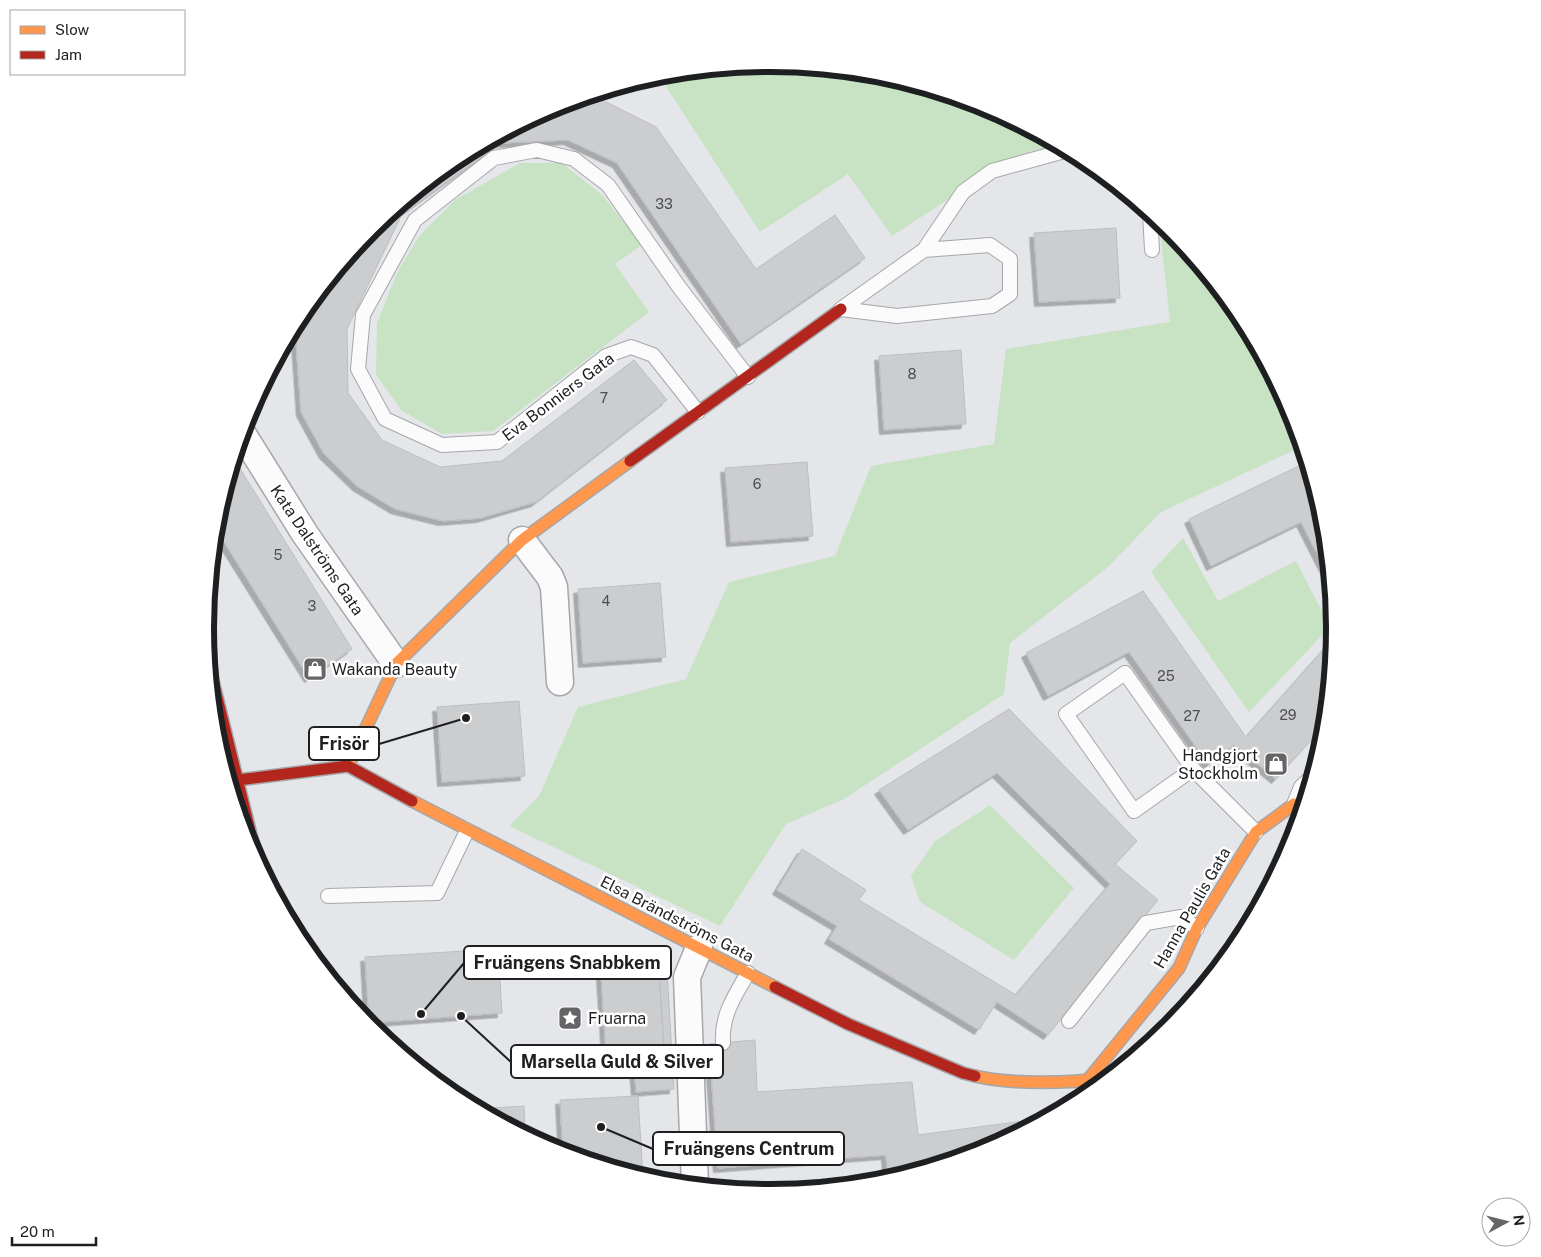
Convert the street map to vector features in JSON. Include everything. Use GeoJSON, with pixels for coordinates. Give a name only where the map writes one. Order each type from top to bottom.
{"type":"FeatureCollection","features":[{"type":"Feature","properties":{"kind":"street"},"geometry":{"type":"LineString","coordinates":[[240,796],[348,766],[396,664],[522,540],[842,309]]}},
{"type":"Feature","properties":{"kind":"street","name":"Kata Dalströms Gata"},"geometry":{"type":"LineString","coordinates":[[247,441],[305,534],[396,664]]}},
{"type":"Feature","properties":{"kind":"street"},"geometry":{"type":"LineString","coordinates":[[522,540],[550,577],[554,588],[560,682]]}},
{"type":"Feature","properties":{"kind":"street","name":"Elsa Brändströms Gata"},"geometry":{"type":"LineString","coordinates":[[348,766],[467,831],[848,1024],[963,1074],[995,1081],[1095,1080]]}},
{"type":"Feature","properties":{"kind":"street"},"geometry":{"type":"LineString","coordinates":[[232,767],[236,780]]}},
{"type":"Feature","properties":{"kind":"street","name":"Hanna Paulis Gata"},"geometry":{"type":"LineString","coordinates":[[1087,1081],[1179,968],[1197,928],[1256,832],[1298,805]]}},
{"type":"Feature","properties":{"kind":"street"},"geometry":{"type":"LineString","coordinates":[[695,1179],[687,977],[699,948]]}},
{"type":"Feature","properties":{"kind":"lane","name":"Eva Bonniers Gata"},"geometry":{"type":"LineString","coordinates":[[698,412],[653,355],[631,347],[606,356],[497,442],[442,445],[385,419],[358,369],[363,315],[415,220],[494,158],[537,150],[574,159],[608,185],[680,287],[748,377]]}},
{"type":"Feature","properties":{"kind":"lane"},"geometry":{"type":"LineString","coordinates":[[842,309],[924,250],[963,192],[992,171],[1058,153]]}},
{"type":"Feature","properties":{"kind":"lane"},"geometry":{"type":"LineString","coordinates":[[1151,223],[1152,250]]}},
{"type":"Feature","properties":{"kind":"lane"},"geometry":{"type":"LineString","coordinates":[[842,309],[897,316],[992,306],[1010,294],[1010,259],[990,245],[924,250]]}},
{"type":"Feature","properties":{"kind":"lane"},"geometry":{"type":"LineString","coordinates":[[1193,769],[1134,811],[1066,714],[1125,673],[1193,769],[1256,832]]}},
{"type":"Feature","properties":{"kind":"lane"},"geometry":{"type":"LineString","coordinates":[[1300,799],[1301,787],[1304,784]]}},
{"type":"Feature","properties":{"kind":"lane"},"geometry":{"type":"LineString","coordinates":[[328,896],[437,893],[467,831]]}},
{"type":"Feature","properties":{"kind":"lane"},"geometry":{"type":"LineString","coordinates":[[1069,1021],[1146,923],[1182,917],[1197,928]]}},
{"type":"Feature","properties":{"kind":"lane"},"geometry":{"type":"LineString","coordinates":[[723,1043],[722,1032],[726,1012],[748,973]]}},
{"type":"Feature","properties":{"kind":"green space"},"geometry":{"type":"Polygon","coordinates":[[[770,72],[843,77],[914,91],[949,102],[1016,130],[1053,150],[1013,157],[892,236],[848,174],[760,232],[667,88],[666,82],[734,74],[770,72]]]}},
{"type":"Feature","properties":{"kind":"green space"},"geometry":{"type":"Polygon","coordinates":[[[520,163],[562,163],[603,196],[642,245],[615,264],[649,312],[493,431],[442,434],[401,410],[376,375],[377,323],[397,273],[420,235],[455,200],[520,163]]]}},
{"type":"Feature","properties":{"kind":"green space"},"geometry":{"type":"Polygon","coordinates":[[[1160,232],[1189,262],[1233,320],[1269,383],[1297,449],[1161,512],[1108,567],[1010,643],[1004,694],[844,799],[786,824],[720,926],[509,826],[539,796],[578,707],[686,679],[729,582],[835,556],[871,466],[994,444],[1006,349],[1170,322],[1160,232]]]}},
{"type":"Feature","properties":{"kind":"green space"},"geometry":{"type":"Polygon","coordinates":[[[1183,538],[1218,601],[1296,561],[1326,619],[1326,631],[1249,712],[1151,572],[1183,538]]]}},
{"type":"Feature","properties":{"kind":"green space"},"geometry":{"type":"Polygon","coordinates":[[[990,805],[1074,888],[1014,960],[920,902],[911,876],[935,841],[990,805]]]}},
{"type":"Feature","properties":{"kind":"building"},"geometry":{"type":"Polygon","coordinates":[[[601,99],[656,127],[756,269],[835,215],[865,258],[741,344],[617,163],[568,140],[501,143],[402,214],[347,329],[348,393],[382,440],[440,467],[502,461],[634,360],[667,400],[536,502],[481,518],[443,521],[395,509],[357,486],[324,454],[301,412],[296,339],[329,290],[377,235],[432,187],[492,147],[558,115],[601,99]]]}},
{"type":"Feature","properties":{"kind":"building"},"geometry":{"type":"Polygon","coordinates":[[[1116,228],[1120,298],[1039,302],[1034,233],[1116,228]]]}},
{"type":"Feature","properties":{"kind":"building"},"geometry":{"type":"Polygon","coordinates":[[[961,350],[966,424],[884,430],[879,356],[961,350]]]}},
{"type":"Feature","properties":{"kind":"building"},"geometry":{"type":"Polygon","coordinates":[[[807,462],[813,536],[731,542],[725,468],[807,462]]]}},
{"type":"Feature","properties":{"kind":"building"},"geometry":{"type":"Polygon","coordinates":[[[1302,465],[1316,520],[1323,565],[1301,522],[1211,566],[1189,519],[1302,465]]]}},
{"type":"Feature","properties":{"kind":"building"},"geometry":{"type":"Polygon","coordinates":[[[239,467],[352,649],[309,678],[222,538],[239,467]]]}},
{"type":"Feature","properties":{"kind":"building"},"geometry":{"type":"Polygon","coordinates":[[[660,583],[666,657],[583,663],[578,589],[660,583]]]}},
{"type":"Feature","properties":{"kind":"building"},"geometry":{"type":"Polygon","coordinates":[[[1143,591],[1246,737],[1325,648],[1322,701],[1316,735],[1276,779],[1234,745],[1208,764],[1129,652],[1048,696],[1026,653],[1143,591]]]}},
{"type":"Feature","properties":{"kind":"building"},"geometry":{"type":"Polygon","coordinates":[[[519,701],[525,776],[442,782],[437,707],[519,701]]]}},
{"type":"Feature","properties":{"kind":"building"},"geometry":{"type":"Polygon","coordinates":[[[1009,709],[1137,841],[1115,864],[1158,900],[1048,1035],[997,1002],[979,1030],[829,939],[837,926],[777,890],[802,849],[866,890],[859,900],[1016,995],[1110,884],[997,773],[908,830],[879,790],[1009,709]]]}},
{"type":"Feature","properties":{"kind":"building"},"geometry":{"type":"Polygon","coordinates":[[[498,949],[502,1013],[377,1022],[368,1013],[365,957],[498,949]]]}},
{"type":"Feature","properties":{"kind":"building"},"geometry":{"type":"Polygon","coordinates":[[[667,970],[674,1089],[636,1092],[634,1066],[665,1064],[659,971],[667,970]]]}},
{"type":"Feature","properties":{"kind":"building"},"geometry":{"type":"Polygon","coordinates":[[[659,971],[665,1064],[607,1068],[601,974],[659,971]]]}},
{"type":"Feature","properties":{"kind":"building"},"geometry":{"type":"Polygon","coordinates":[[[755,1040],[757,1092],[912,1082],[918,1135],[1029,1120],[983,1142],[949,1155],[887,1172],[886,1155],[718,1168],[709,1044],[755,1040]]]}},
{"type":"Feature","properties":{"kind":"building"},"geometry":{"type":"Polygon","coordinates":[[[638,1096],[643,1170],[592,1155],[562,1144],[560,1100],[638,1096]]]}},
{"type":"Feature","properties":{"kind":"building"},"geometry":{"type":"Polygon","coordinates":[[[524,1106],[525,1127],[492,1110],[489,1108],[524,1106]]]}},
{"type":"Feature","properties":{"kind":"traffic: slow"},"geometry":{"type":"LineString","coordinates":[[348,766],[396,664],[522,540],[630,461]]}},
{"type":"Feature","properties":{"kind":"traffic: slow"},"geometry":{"type":"LineString","coordinates":[[412,801],[775,987]]}},
{"type":"Feature","properties":{"kind":"traffic: slow"},"geometry":{"type":"LineString","coordinates":[[1087,1081],[1179,968],[1197,928],[1256,832],[1294,804]]}},
{"type":"Feature","properties":{"kind":"traffic: slow"},"geometry":{"type":"LineString","coordinates":[[975,1076],[1024,1082],[1096,1079]]}},
{"type":"Feature","properties":{"kind":"traffic: jam"},"geometry":{"type":"LineString","coordinates":[[630,461],[841,309]]}},
{"type":"Feature","properties":{"kind":"traffic: jam"},"geometry":{"type":"LineString","coordinates":[[221,714],[244,808]]}},
{"type":"Feature","properties":{"kind":"traffic: jam"},"geometry":{"type":"LineString","coordinates":[[238,780],[348,766],[412,801]]}},
{"type":"Feature","properties":{"kind":"traffic: jam"},"geometry":{"type":"LineString","coordinates":[[775,987],[848,1024],[963,1073],[975,1076]]}},
{"type":"Feature","properties":{"kind":"place","name":"Wakanda Beauty"},"geometry":{"type":"Point","coordinates":[315,669]}},
{"type":"Feature","properties":{"kind":"place","name":"Frisör"},"geometry":{"type":"Point","coordinates":[466,718]}},
{"type":"Feature","properties":{"kind":"place","name":"Handgjort Stockholm"},"geometry":{"type":"Point","coordinates":[1276,764]}},
{"type":"Feature","properties":{"kind":"place","name":"Fruängens Snabbkem"},"geometry":{"type":"Point","coordinates":[421,1014]}},
{"type":"Feature","properties":{"kind":"place","name":"Marsella Guld & Silver"},"geometry":{"type":"Point","coordinates":[461,1016]}},
{"type":"Feature","properties":{"kind":"place","name":"Fruarna"},"geometry":{"type":"Point","coordinates":[570,1018]}},
{"type":"Feature","properties":{"kind":"place","name":"Fruängens Centrum"},"geometry":{"type":"Point","coordinates":[601,1127]}}]}
